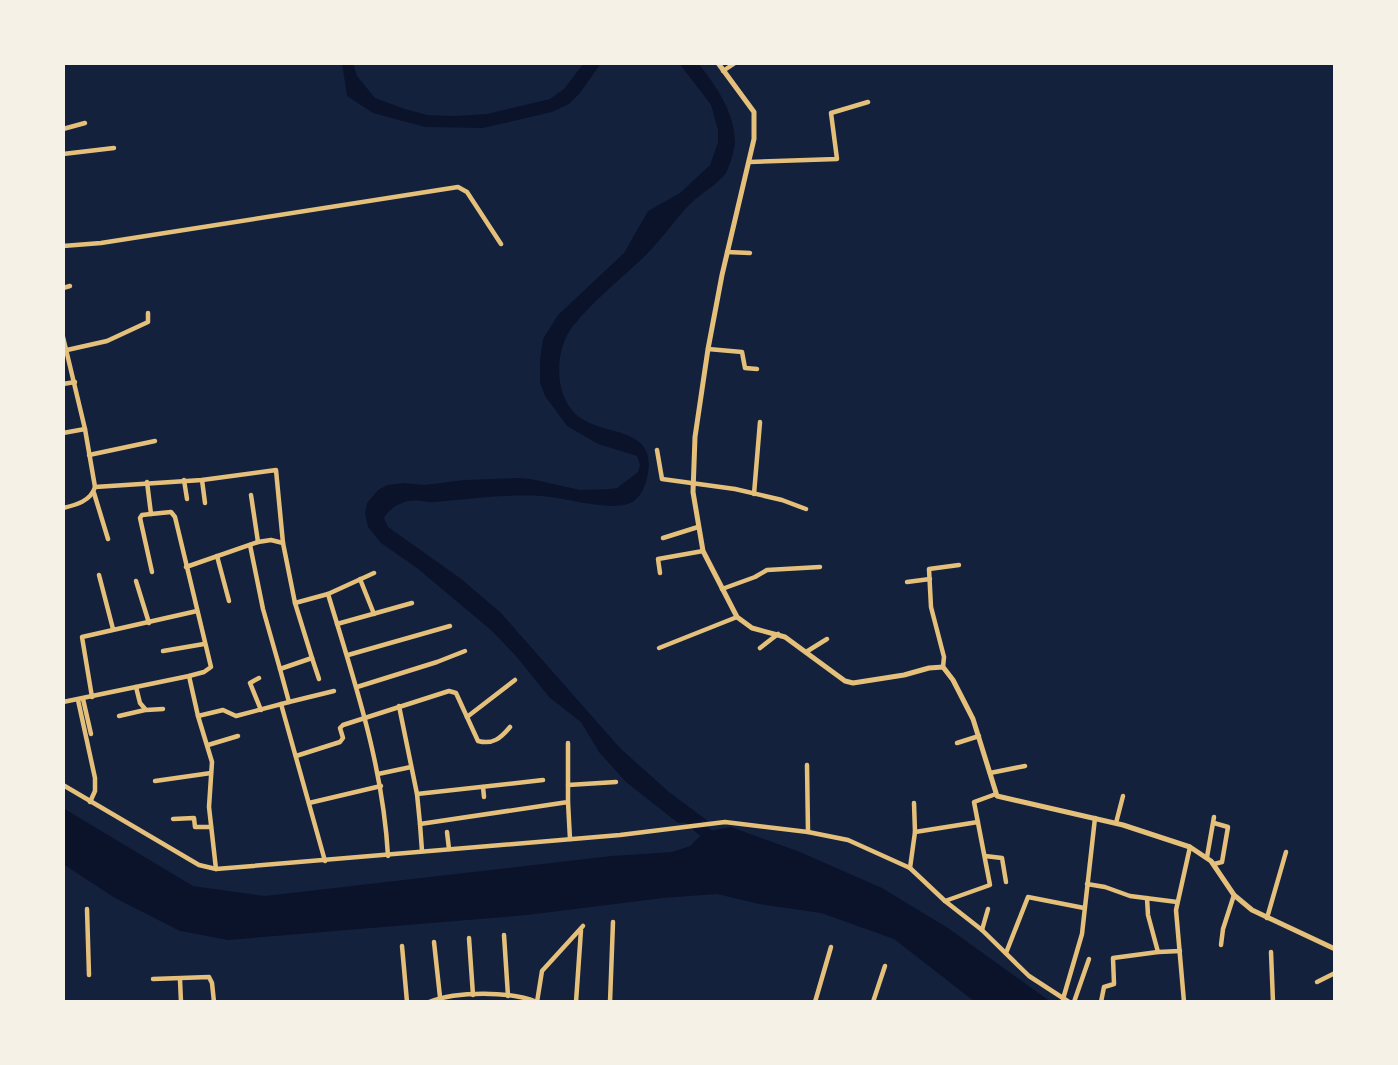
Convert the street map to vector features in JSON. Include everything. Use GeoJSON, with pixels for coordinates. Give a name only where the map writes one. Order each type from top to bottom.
{"type":"FeatureCollection","features":[{"type":"Feature","properties":{"kind":"street"},"geometry":{"type":"LineString","coordinates":[[718,63],[754,112],[754,139],[727,252],[708,349],[695,437],[694,482],[703,551],[737,617],[756,629],[779,633],[849,683],[943,667]]}},
{"type":"Feature","properties":{"kind":"street"},"geometry":{"type":"LineString","coordinates":[[723,71],[735,63]]}},
{"type":"Feature","properties":{"kind":"street"},"geometry":{"type":"LineString","coordinates":[[749,162],[837,159],[831,113],[869,102]]}},
{"type":"Feature","properties":{"kind":"street"},"geometry":{"type":"LineString","coordinates":[[63,129],[85,123]]}},
{"type":"Feature","properties":{"kind":"street"},"geometry":{"type":"LineString","coordinates":[[63,154],[114,148]]}},
{"type":"Feature","properties":{"kind":"street"},"geometry":{"type":"LineString","coordinates":[[63,246],[101,243],[458,187],[467,192],[501,244]]}},
{"type":"Feature","properties":{"kind":"street"},"geometry":{"type":"LineString","coordinates":[[727,252],[750,253]]}},
{"type":"Feature","properties":{"kind":"street"},"geometry":{"type":"LineString","coordinates":[[63,288],[70,286]]}},
{"type":"Feature","properties":{"kind":"street"},"geometry":{"type":"LineString","coordinates":[[67,350],[123,336],[148,322],[148,313]]}},
{"type":"Feature","properties":{"kind":"street"},"geometry":{"type":"LineString","coordinates":[[63,337],[85,429],[94,489],[108,539]]}},
{"type":"Feature","properties":{"kind":"street"},"geometry":{"type":"LineString","coordinates":[[708,349],[742,352],[744,368],[757,369]]}},
{"type":"Feature","properties":{"kind":"street"},"geometry":{"type":"LineString","coordinates":[[63,384],[75,382]]}},
{"type":"Feature","properties":{"kind":"street"},"geometry":{"type":"LineString","coordinates":[[754,494],[760,422]]}},
{"type":"Feature","properties":{"kind":"street"},"geometry":{"type":"LineString","coordinates":[[63,433],[85,429]]}},
{"type":"Feature","properties":{"kind":"street"},"geometry":{"type":"LineString","coordinates":[[89,455],[155,441]]}},
{"type":"Feature","properties":{"kind":"street"},"geometry":{"type":"LineString","coordinates":[[657,450],[662,479],[694,482],[754,494],[806,509]]}},
{"type":"Feature","properties":{"kind":"street"},"geometry":{"type":"LineString","coordinates":[[63,508],[82,502],[94,489],[147,482],[202,480],[276,470],[283,543],[295,603],[319,679]]}},
{"type":"Feature","properties":{"kind":"street"},"geometry":{"type":"LineString","coordinates":[[184,480],[187,499]]}},
{"type":"Feature","properties":{"kind":"street"},"geometry":{"type":"LineString","coordinates":[[202,480],[205,503]]}},
{"type":"Feature","properties":{"kind":"street"},"geometry":{"type":"LineString","coordinates":[[147,482],[151,514]]}},
{"type":"Feature","properties":{"kind":"street"},"geometry":{"type":"LineString","coordinates":[[251,495],[258,542]]}},
{"type":"Feature","properties":{"kind":"street"},"geometry":{"type":"LineString","coordinates":[[63,702],[189,676],[211,667],[173,514],[167,511],[142,515],[140,518],[152,572]]}},
{"type":"Feature","properties":{"kind":"street"},"geometry":{"type":"LineString","coordinates":[[663,538],[698,527]]}},
{"type":"Feature","properties":{"kind":"street"},"geometry":{"type":"LineString","coordinates":[[187,567],[258,542],[271,540],[283,543]]}},
{"type":"Feature","properties":{"kind":"street"},"geometry":{"type":"LineString","coordinates":[[250,545],[263,609],[289,702]]}},
{"type":"Feature","properties":{"kind":"street"},"geometry":{"type":"LineString","coordinates":[[660,573],[658,559],[703,551]]}},
{"type":"Feature","properties":{"kind":"street"},"geometry":{"type":"LineString","coordinates":[[217,556],[229,601]]}},
{"type":"Feature","properties":{"kind":"street"},"geometry":{"type":"LineString","coordinates":[[959,565],[930,568],[932,607],[944,657],[943,667],[953,680],[979,736],[996,794]]}},
{"type":"Feature","properties":{"kind":"street"},"geometry":{"type":"LineString","coordinates":[[722,589],[767,570],[820,567]]}},
{"type":"Feature","properties":{"kind":"street"},"geometry":{"type":"LineString","coordinates":[[295,603],[328,594],[374,573]]}},
{"type":"Feature","properties":{"kind":"street"},"geometry":{"type":"LineString","coordinates":[[99,575],[113,629]]}},
{"type":"Feature","properties":{"kind":"street"},"geometry":{"type":"LineString","coordinates":[[360,579],[373,614]]}},
{"type":"Feature","properties":{"kind":"street"},"geometry":{"type":"LineString","coordinates":[[907,582],[930,579]]}},
{"type":"Feature","properties":{"kind":"street"},"geometry":{"type":"LineString","coordinates":[[136,581],[149,623]]}},
{"type":"Feature","properties":{"kind":"street"},"geometry":{"type":"LineString","coordinates":[[328,594],[357,687],[381,786],[388,856]]}},
{"type":"Feature","properties":{"kind":"street"},"geometry":{"type":"LineString","coordinates":[[337,624],[412,603]]}},
{"type":"Feature","properties":{"kind":"street"},"geometry":{"type":"LineString","coordinates":[[92,697],[81,638],[197,611]]}},
{"type":"Feature","properties":{"kind":"street"},"geometry":{"type":"LineString","coordinates":[[659,648],[737,617]]}},
{"type":"Feature","properties":{"kind":"street"},"geometry":{"type":"LineString","coordinates":[[348,655],[450,626]]}},
{"type":"Feature","properties":{"kind":"street"},"geometry":{"type":"LineString","coordinates":[[760,648],[779,633]]}},
{"type":"Feature","properties":{"kind":"street"},"geometry":{"type":"LineString","coordinates":[[806,652],[827,639]]}},
{"type":"Feature","properties":{"kind":"street"},"geometry":{"type":"LineString","coordinates":[[163,651],[204,644]]}},
{"type":"Feature","properties":{"kind":"street"},"geometry":{"type":"LineString","coordinates":[[357,687],[437,662],[465,650]]}},
{"type":"Feature","properties":{"kind":"street"},"geometry":{"type":"LineString","coordinates":[[280,669],[312,658]]}},
{"type":"Feature","properties":{"kind":"street"},"geometry":{"type":"LineString","coordinates":[[189,676],[212,762],[209,797],[216,869]]}},
{"type":"Feature","properties":{"kind":"street"},"geometry":{"type":"LineString","coordinates":[[259,678],[250,683],[261,710]]}},
{"type":"Feature","properties":{"kind":"street"},"geometry":{"type":"LineString","coordinates":[[467,717],[515,680]]}},
{"type":"Feature","properties":{"kind":"street"},"geometry":{"type":"LineString","coordinates":[[136,687],[140,703],[146,710]]}},
{"type":"Feature","properties":{"kind":"street"},"geometry":{"type":"LineString","coordinates":[[198,716],[223,710],[236,716],[334,691]]}},
{"type":"Feature","properties":{"kind":"street"},"geometry":{"type":"LineString","coordinates":[[296,756],[340,742],[343,738],[341,726],[453,691],[481,743],[501,738],[510,727]]}},
{"type":"Feature","properties":{"kind":"street"},"geometry":{"type":"LineString","coordinates":[[81,699],[91,734]]}},
{"type":"Feature","properties":{"kind":"street"},"geometry":{"type":"LineString","coordinates":[[81,699],[95,778],[95,792],[90,802]]}},
{"type":"Feature","properties":{"kind":"street"},"geometry":{"type":"LineString","coordinates":[[281,704],[325,861]]}},
{"type":"Feature","properties":{"kind":"street"},"geometry":{"type":"LineString","coordinates":[[399,706],[416,794],[422,851]]}},
{"type":"Feature","properties":{"kind":"street"},"geometry":{"type":"LineString","coordinates":[[119,716],[163,709]]}},
{"type":"Feature","properties":{"kind":"street"},"geometry":{"type":"LineString","coordinates":[[208,745],[238,736]]}},
{"type":"Feature","properties":{"kind":"street"},"geometry":{"type":"LineString","coordinates":[[957,743],[979,736]]}},
{"type":"Feature","properties":{"kind":"street"},"geometry":{"type":"LineString","coordinates":[[568,743],[570,839]]}},
{"type":"Feature","properties":{"kind":"street"},"geometry":{"type":"LineString","coordinates":[[807,765],[808,832]]}},
{"type":"Feature","properties":{"kind":"street"},"geometry":{"type":"LineString","coordinates":[[990,773],[1025,766]]}},
{"type":"Feature","properties":{"kind":"street"},"geometry":{"type":"LineString","coordinates":[[378,774],[411,767]]}},
{"type":"Feature","properties":{"kind":"street"},"geometry":{"type":"LineString","coordinates":[[155,782],[211,773]]}},
{"type":"Feature","properties":{"kind":"street"},"geometry":{"type":"LineString","coordinates":[[416,794],[543,780]]}},
{"type":"Feature","properties":{"kind":"street"},"geometry":{"type":"LineString","coordinates":[[568,785],[616,782]]}},
{"type":"Feature","properties":{"kind":"street"},"geometry":{"type":"LineString","coordinates":[[63,785],[199,865],[216,869],[388,856],[720,823],[743,823],[848,840],[910,868],[1039,984],[1069,1001]]}},
{"type":"Feature","properties":{"kind":"street"},"geometry":{"type":"LineString","coordinates":[[309,803],[381,786]]}},
{"type":"Feature","properties":{"kind":"street"},"geometry":{"type":"LineString","coordinates":[[483,786],[484,797]]}},
{"type":"Feature","properties":{"kind":"street"},"geometry":{"type":"LineString","coordinates":[[945,901],[990,885],[974,802],[996,794],[1007,799],[1040,804],[1116,823],[1190,847],[1207,857],[1234,895],[1252,909],[1335,949]]}},
{"type":"Feature","properties":{"kind":"street"},"geometry":{"type":"LineString","coordinates":[[1116,823],[1124,796]]}},
{"type":"Feature","properties":{"kind":"street"},"geometry":{"type":"LineString","coordinates":[[420,824],[568,802]]}},
{"type":"Feature","properties":{"kind":"street"},"geometry":{"type":"LineString","coordinates":[[910,868],[915,832],[914,803]]}},
{"type":"Feature","properties":{"kind":"street"},"geometry":{"type":"LineString","coordinates":[[173,819],[194,818],[195,827],[211,827]]}},
{"type":"Feature","properties":{"kind":"street"},"geometry":{"type":"LineString","coordinates":[[1069,1001],[1095,818]]}},
{"type":"Feature","properties":{"kind":"street"},"geometry":{"type":"LineString","coordinates":[[1207,857],[1214,820],[1227,827],[1222,862],[1214,864]]}},
{"type":"Feature","properties":{"kind":"street"},"geometry":{"type":"LineString","coordinates":[[915,832],[978,822]]}},
{"type":"Feature","properties":{"kind":"street"},"geometry":{"type":"LineString","coordinates":[[447,832],[449,849]]}},
{"type":"Feature","properties":{"kind":"street"},"geometry":{"type":"LineString","coordinates":[[1184,1002],[1177,902],[1190,847]]}},
{"type":"Feature","properties":{"kind":"street"},"geometry":{"type":"LineString","coordinates":[[1267,918],[1286,852]]}},
{"type":"Feature","properties":{"kind":"street"},"geometry":{"type":"LineString","coordinates":[[985,856],[1002,858],[1006,882]]}},
{"type":"Feature","properties":{"kind":"street"},"geometry":{"type":"LineString","coordinates":[[1087,884],[1177,902]]}},
{"type":"Feature","properties":{"kind":"street"},"geometry":{"type":"LineString","coordinates":[[1221,945],[1234,895]]}},
{"type":"Feature","properties":{"kind":"street"},"geometry":{"type":"LineString","coordinates":[[1006,953],[1029,896],[1084,908]]}},
{"type":"Feature","properties":{"kind":"street"},"geometry":{"type":"LineString","coordinates":[[1147,898],[1148,915],[1158,952]]}},
{"type":"Feature","properties":{"kind":"street"},"geometry":{"type":"LineString","coordinates":[[87,909],[89,975]]}},
{"type":"Feature","properties":{"kind":"street"},"geometry":{"type":"LineString","coordinates":[[982,930],[988,909]]}},
{"type":"Feature","properties":{"kind":"street"},"geometry":{"type":"LineString","coordinates":[[610,1002],[613,922]]}},
{"type":"Feature","properties":{"kind":"street"},"geometry":{"type":"LineString","coordinates":[[429,1002],[440,998],[473,995],[508,996],[537,1002],[542,971],[582,927],[576,1002]]}},
{"type":"Feature","properties":{"kind":"street"},"geometry":{"type":"LineString","coordinates":[[504,935],[508,996]]}},
{"type":"Feature","properties":{"kind":"street"},"geometry":{"type":"LineString","coordinates":[[469,938],[473,995]]}},
{"type":"Feature","properties":{"kind":"street"},"geometry":{"type":"LineString","coordinates":[[434,942],[440,998]]}},
{"type":"Feature","properties":{"kind":"street"},"geometry":{"type":"LineString","coordinates":[[402,946],[407,1002]]}},
{"type":"Feature","properties":{"kind":"street"},"geometry":{"type":"LineString","coordinates":[[815,1002],[831,947]]}},
{"type":"Feature","properties":{"kind":"street"},"geometry":{"type":"LineString","coordinates":[[1101,1002],[1103,988],[1114,984],[1112,958],[1180,951]]}},
{"type":"Feature","properties":{"kind":"street"},"geometry":{"type":"LineString","coordinates":[[1271,952],[1273,1002]]}},
{"type":"Feature","properties":{"kind":"street"},"geometry":{"type":"LineString","coordinates":[[1069,1001],[1089,959]]}},
{"type":"Feature","properties":{"kind":"street"},"geometry":{"type":"LineString","coordinates":[[873,1002],[885,966]]}},
{"type":"Feature","properties":{"kind":"street"},"geometry":{"type":"LineString","coordinates":[[1317,982],[1335,973]]}},
{"type":"Feature","properties":{"kind":"street"},"geometry":{"type":"LineString","coordinates":[[153,979],[210,978],[214,1002]]}},
{"type":"Feature","properties":{"kind":"street"},"geometry":{"type":"LineString","coordinates":[[180,980],[181,1002]]}},
{"type":"Feature","properties":{"kind":"water"},"geometry":{"type":"Polygon","coordinates":[[[342,63],[353,63],[357,76],[375,98],[427,115],[455,116],[487,114],[550,99],[564,89],[584,63],[601,63],[569,104],[552,112],[483,128],[425,127],[373,113],[347,96],[342,63]]]}},
{"type":"Feature","properties":{"kind":"water"},"geometry":{"type":"Polygon","coordinates":[[[679,63],[698,63],[728,110],[735,143],[729,166],[722,177],[690,204],[657,244],[581,316],[566,337],[560,362],[562,389],[566,402],[574,412],[594,425],[638,441],[645,448],[649,459],[642,492],[634,501],[615,506],[528,496],[412,501],[395,507],[384,518],[388,527],[460,578],[500,612],[620,748],[669,792],[708,821],[678,823],[626,782],[599,752],[581,722],[550,698],[492,631],[417,568],[381,543],[368,527],[365,513],[367,503],[378,490],[387,485],[517,478],[580,490],[610,489],[617,488],[638,472],[640,465],[637,456],[598,444],[567,426],[545,396],[540,382],[540,360],[543,339],[558,315],[624,253],[648,211],[680,193],[710,165],[718,142],[718,130],[711,105],[679,63]]]}},
{"type":"Feature","properties":{"kind":"water"},"geometry":{"type":"Polygon","coordinates":[[[63,808],[193,886],[265,896],[611,856],[672,852],[690,846],[704,832],[731,827],[800,852],[882,888],[948,928],[1051,1002],[975,1002],[894,939],[821,913],[759,904],[717,894],[527,915],[228,940],[180,931],[115,898],[63,864],[63,808]]]}},
{"type":"Feature","properties":{"kind":"waterway"},"geometry":{"type":"LineString","coordinates":[[681,811],[717,843]]}}]}
